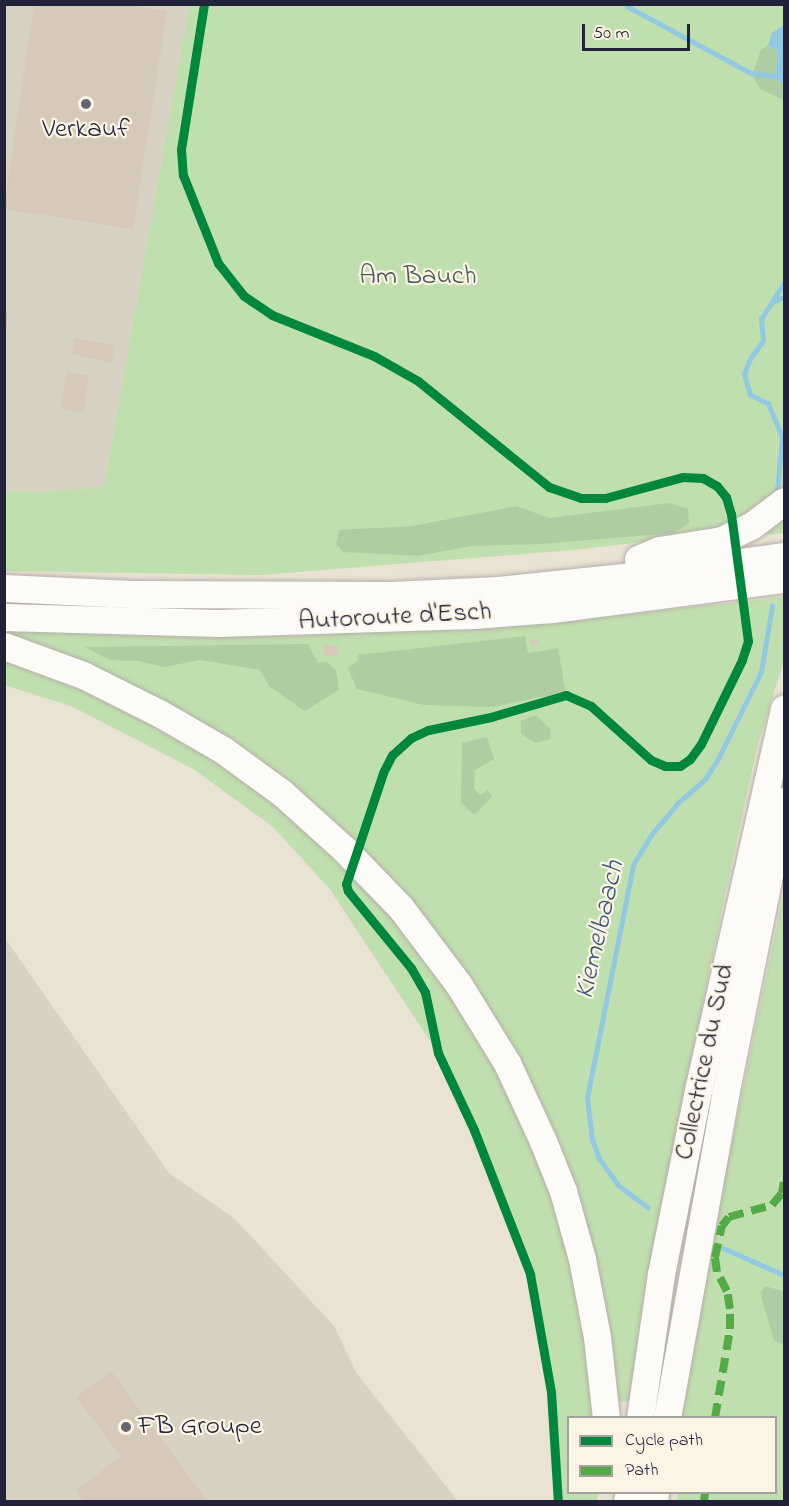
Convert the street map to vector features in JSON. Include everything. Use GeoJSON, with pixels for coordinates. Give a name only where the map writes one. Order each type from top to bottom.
{"type":"FeatureCollection","features":[{"type":"Feature","properties":{"kind":"highway"},"geometry":{"type":"LineString","coordinates":[[638,559],[659,550],[722,540],[751,526],[784,501]]}},
{"type":"Feature","properties":{"kind":"highway"},"geometry":{"type":"LineString","coordinates":[[237,596],[663,558],[784,540]]}},
{"type":"Feature","properties":{"kind":"highway","name":"Autoroute d'Esch"},"geometry":{"type":"LineString","coordinates":[[4,588],[237,596],[391,595],[498,590],[661,573],[784,556]]}},
{"type":"Feature","properties":{"kind":"highway","name":"Autoroute d'Esch"},"geometry":{"type":"LineString","coordinates":[[4,617],[228,623],[462,615],[552,609],[784,579]]}},
{"type":"Feature","properties":{"kind":"highway"},"geometry":{"type":"LineString","coordinates":[[4,646],[83,675],[159,713],[223,750],[282,793],[344,849],[401,908],[465,995],[507,1063],[543,1141],[563,1191],[582,1259],[597,1337],[606,1416]]}},
{"type":"Feature","properties":{"kind":"highway","name":"Collectrice du Sud"},"geometry":{"type":"LineString","coordinates":[[640,1416],[661,1274],[699,1086],[784,708]]}},
{"type":"Feature","properties":{"kind":"highway"},"geometry":{"type":"LineString","coordinates":[[725,1095],[784,801]]}},
{"type":"Feature","properties":{"kind":"highway"},"geometry":{"type":"LineString","coordinates":[[725,1095],[784,851]]}},
{"type":"Feature","properties":{"kind":"highway","name":"Collectrice du Sud"},"geometry":{"type":"LineString","coordinates":[[668,1416],[725,1095]]}},
{"type":"Feature","properties":{"kind":"shaded area"},"geometry":{"type":"Polygon","coordinates":[[[4,5],[189,5],[104,487],[33,492],[5,490],[4,5]]]}},
{"type":"Feature","properties":{"kind":"shaded area"},"geometry":{"type":"Polygon","coordinates":[[[4,937],[169,1173],[235,1219],[334,1326],[357,1374],[458,1501],[5,1501],[4,937]]]}},
{"type":"Feature","properties":{"kind":"green space","name":"Am Bauch"},"geometry":{"type":"Polygon","coordinates":[[[189,5],[784,5],[784,489],[770,502],[719,529],[677,538],[573,550],[261,575],[5,571],[4,490],[33,492],[104,487],[189,5]],[[689,523],[377,553],[418,556],[473,546],[689,523]]]}},
{"type":"Feature","properties":{"kind":"green space"},"geometry":{"type":"Polygon","coordinates":[[[768,45],[778,52],[775,76],[784,80],[784,100],[760,89],[752,75],[761,50],[768,45]]]}},
{"type":"Feature","properties":{"kind":"green space"},"geometry":{"type":"Polygon","coordinates":[[[670,503],[688,509],[689,523],[674,533],[540,544],[473,546],[418,556],[343,552],[336,544],[339,530],[412,526],[517,506],[549,518],[670,503]]]}},
{"type":"Feature","properties":{"kind":"green space"},"geometry":{"type":"Polygon","coordinates":[[[784,509],[784,533],[768,535],[766,524],[784,509]]]}},
{"type":"Feature","properties":{"kind":"green space"},"geometry":{"type":"Polygon","coordinates":[[[784,597],[784,661],[758,743],[725,895],[676,1136],[630,1402],[619,1401],[610,1335],[575,1189],[353,843],[8,633],[33,630],[293,636],[554,622],[784,597]]]}},
{"type":"Feature","properties":{"kind":"green space"},"geometry":{"type":"Polygon","coordinates":[[[525,636],[528,653],[558,648],[566,695],[540,697],[493,707],[424,705],[357,689],[348,668],[358,660],[358,655],[525,636]]]}},
{"type":"Feature","properties":{"kind":"green space"},"geometry":{"type":"Polygon","coordinates":[[[308,644],[318,663],[327,662],[336,670],[339,690],[305,711],[270,687],[260,670],[201,660],[163,667],[138,661],[110,660],[85,647],[308,644]]]}},
{"type":"Feature","properties":{"kind":"green space"},"geometry":{"type":"Polygon","coordinates":[[[5,660],[79,688],[152,724],[215,760],[275,803],[335,856],[392,914],[452,989],[498,1068],[533,1144],[573,1262],[596,1416],[567,1416],[567,1494],[598,1494],[597,1501],[558,1501],[551,1392],[530,1275],[474,1130],[438,1053],[329,888],[272,826],[193,769],[73,707],[5,685],[5,660]]]}},
{"type":"Feature","properties":{"kind":"green space"},"geometry":{"type":"Polygon","coordinates":[[[536,715],[551,730],[550,739],[536,743],[521,734],[521,721],[536,715]]]}},
{"type":"Feature","properties":{"kind":"green space"},"geometry":{"type":"Polygon","coordinates":[[[487,737],[494,759],[475,770],[474,788],[480,795],[488,790],[492,797],[474,815],[461,803],[462,743],[487,737]]]}},
{"type":"Feature","properties":{"kind":"green space"},"geometry":{"type":"Polygon","coordinates":[[[784,891],[784,1291],[765,1286],[774,1341],[784,1345],[784,1501],[676,1502],[678,1494],[777,1494],[777,1416],[681,1416],[717,1214],[784,891]]]}},
{"type":"Feature","properties":{"kind":"green space"},"geometry":{"type":"Polygon","coordinates":[[[765,1286],[784,1291],[784,1345],[774,1341],[760,1293],[765,1286]]]}},
{"type":"Feature","properties":{"kind":"water"},"geometry":{"type":"Polygon","coordinates":[[[784,25],[784,80],[775,76],[778,52],[768,45],[772,33],[784,25]]]}},
{"type":"Feature","properties":{"kind":"building","name":"Verkauf"},"geometry":{"type":"Polygon","coordinates":[[[34,4],[123,4],[167,11],[133,229],[4,209],[34,4]]]}},
{"type":"Feature","properties":{"kind":"building"},"geometry":{"type":"Polygon","coordinates":[[[4,310],[9,310],[6,330],[4,330],[4,310]]]}},
{"type":"Feature","properties":{"kind":"building"},"geometry":{"type":"Polygon","coordinates":[[[74,338],[114,345],[112,363],[72,354],[74,338]]]}},
{"type":"Feature","properties":{"kind":"building"},"geometry":{"type":"Polygon","coordinates":[[[67,372],[89,376],[83,413],[60,408],[67,372]]]}},
{"type":"Feature","properties":{"kind":"building"},"geometry":{"type":"Polygon","coordinates":[[[538,639],[539,644],[531,646],[530,640],[538,639]]]}},
{"type":"Feature","properties":{"kind":"building"},"geometry":{"type":"Polygon","coordinates":[[[324,645],[338,645],[337,656],[324,656],[324,645]]]}},
{"type":"Feature","properties":{"kind":"building","name":"FB Groupe"},"geometry":{"type":"Polygon","coordinates":[[[111,1371],[208,1502],[84,1502],[75,1490],[121,1457],[76,1397],[111,1371]]]}},
{"type":"Feature","properties":{"kind":"waterway"},"geometry":{"type":"LineString","coordinates":[[627,6],[751,73],[775,76],[784,80]]}},
{"type":"Feature","properties":{"kind":"waterway"},"geometry":{"type":"LineString","coordinates":[[773,300],[784,283]]}},
{"type":"Feature","properties":{"kind":"waterway","name":"Kiemelbaach"},"geometry":{"type":"LineString","coordinates":[[777,492],[782,437],[768,404],[750,395],[744,374],[751,357],[763,341],[761,319],[772,302],[784,297]]}},
{"type":"Feature","properties":{"kind":"waterway","name":"Kiemelbaach"},"geometry":{"type":"LineString","coordinates":[[648,1208],[618,1185],[599,1159],[592,1140],[587,1098],[633,865],[651,835],[679,802],[705,779],[718,759],[761,672],[772,606]]}},
{"type":"Feature","properties":{"kind":"waterway","name":"Kiemelbaach"},"geometry":{"type":"LineString","coordinates":[[723,1248],[784,1275]]}},
{"type":"Feature","properties":{"kind":"marked path"},"geometry":{"type":"LineString","coordinates":[[715,1416],[730,1329],[727,1291],[717,1272],[715,1258],[722,1226],[729,1217],[772,1205],[782,1193],[784,1182]]}},
{"type":"Feature","properties":{"kind":"marked path"},"geometry":{"type":"LineString","coordinates":[[704,1502],[705,1494]]}},
{"type":"Feature","properties":{"kind":"cycle path"},"geometry":{"type":"LineString","coordinates":[[204,4],[181,149],[183,175],[218,263],[244,296],[272,315],[374,356],[418,381],[549,487],[581,498],[605,498],[683,477],[703,478],[717,486],[726,497],[731,514],[748,641],[742,660],[701,744],[690,759],[680,766],[665,766],[651,760],[591,706],[566,695],[491,717],[428,730],[411,738],[392,755],[383,773],[346,884],[348,891],[411,968],[425,992],[438,1053],[474,1130],[530,1274],[551,1392],[558,1502]]}},
{"type":"Feature","properties":{"kind":"place","name":"Verkauf"},"geometry":{"type":"Point","coordinates":[86,104]}},
{"type":"Feature","properties":{"kind":"place","name":"FB Groupe"},"geometry":{"type":"Point","coordinates":[126,1427]}}]}
